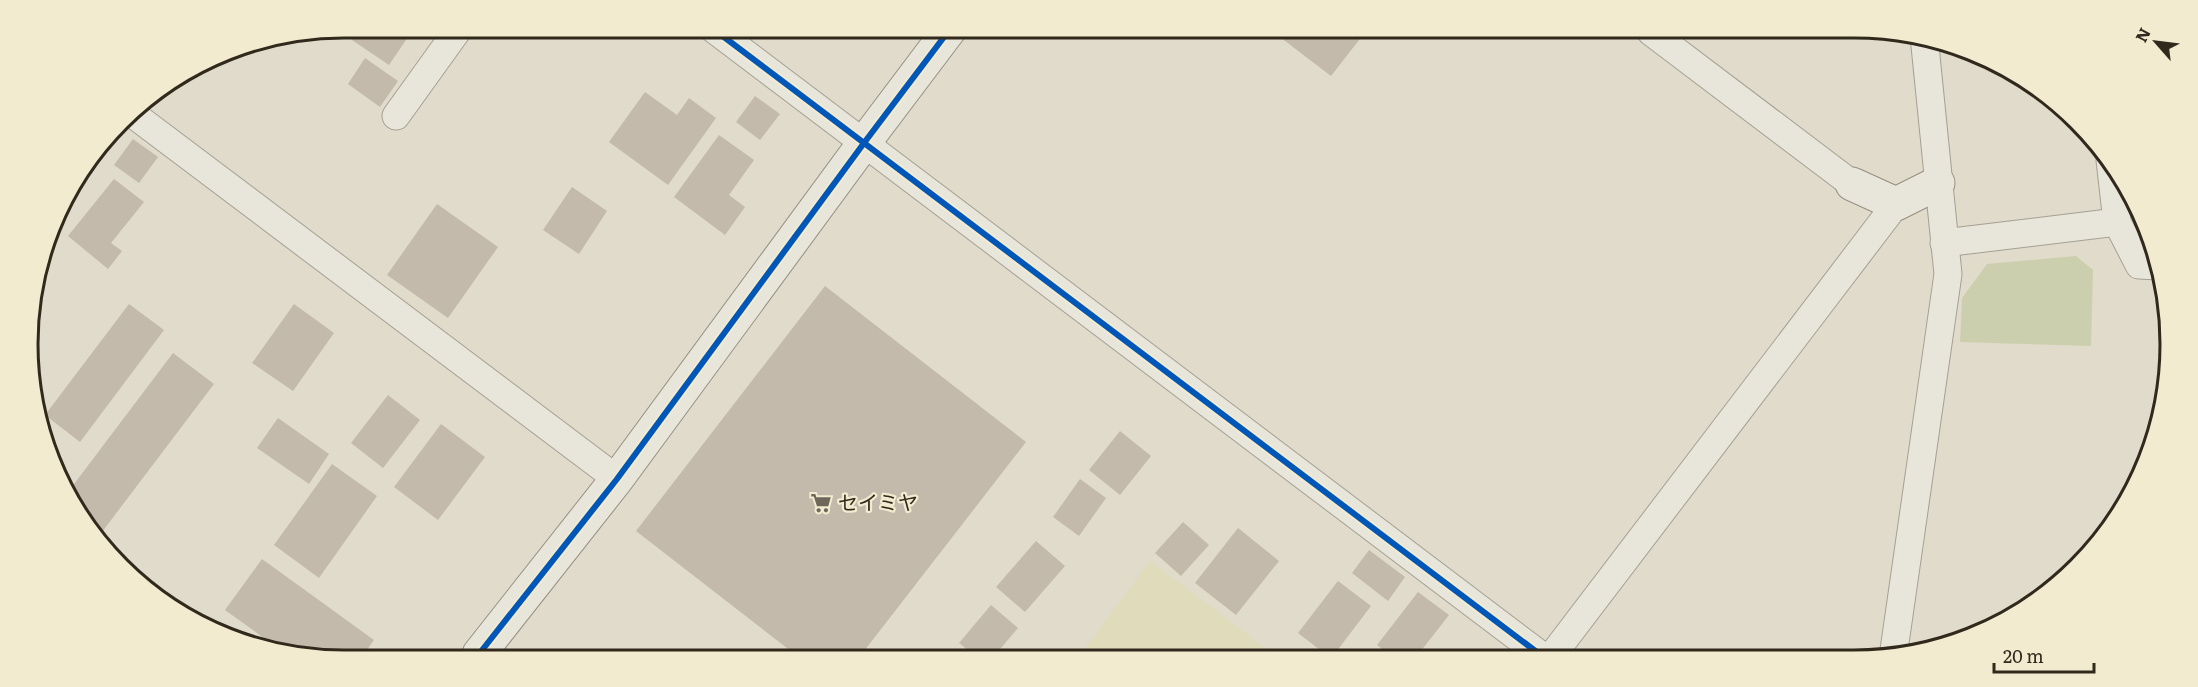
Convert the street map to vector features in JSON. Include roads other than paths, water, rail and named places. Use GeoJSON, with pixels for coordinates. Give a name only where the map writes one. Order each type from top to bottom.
{"type":"FeatureCollection","features":[{"type":"Feature","properties":{"kind":"street"},"geometry":{"type":"LineString","coordinates":[[396,116],[452,38]]}},
{"type":"Feature","properties":{"kind":"street"},"geometry":{"type":"LineString","coordinates":[[725,38],[1533,650]]}},
{"type":"Feature","properties":{"kind":"street"},"geometry":{"type":"LineString","coordinates":[[482,650],[617,479],[864,143],[944,38]]}},
{"type":"Feature","properties":{"kind":"street"},"geometry":{"type":"LineString","coordinates":[[1659,38],[1852,184],[1896,204]]}},
{"type":"Feature","properties":{"kind":"street"},"geometry":{"type":"LineString","coordinates":[[1894,647],[1948,274],[1925,46]]}},
{"type":"Feature","properties":{"kind":"street"},"geometry":{"type":"LineString","coordinates":[[137,117],[617,479]]}},
{"type":"Feature","properties":{"kind":"street"},"geometry":{"type":"LineString","coordinates":[[2112,178],[2117,222],[2139,266],[2150,266]]}},
{"type":"Feature","properties":{"kind":"street"},"geometry":{"type":"LineString","coordinates":[[1556,650],[1896,204],[1938,183]]}},
{"type":"Feature","properties":{"kind":"street"},"geometry":{"type":"LineString","coordinates":[[1944,243],[2117,222]]}},
{"type":"Feature","properties":{"kind":"place","name":"セイミヤ"},"geometry":{"type":"Point","coordinates":[821,503]}}]}
